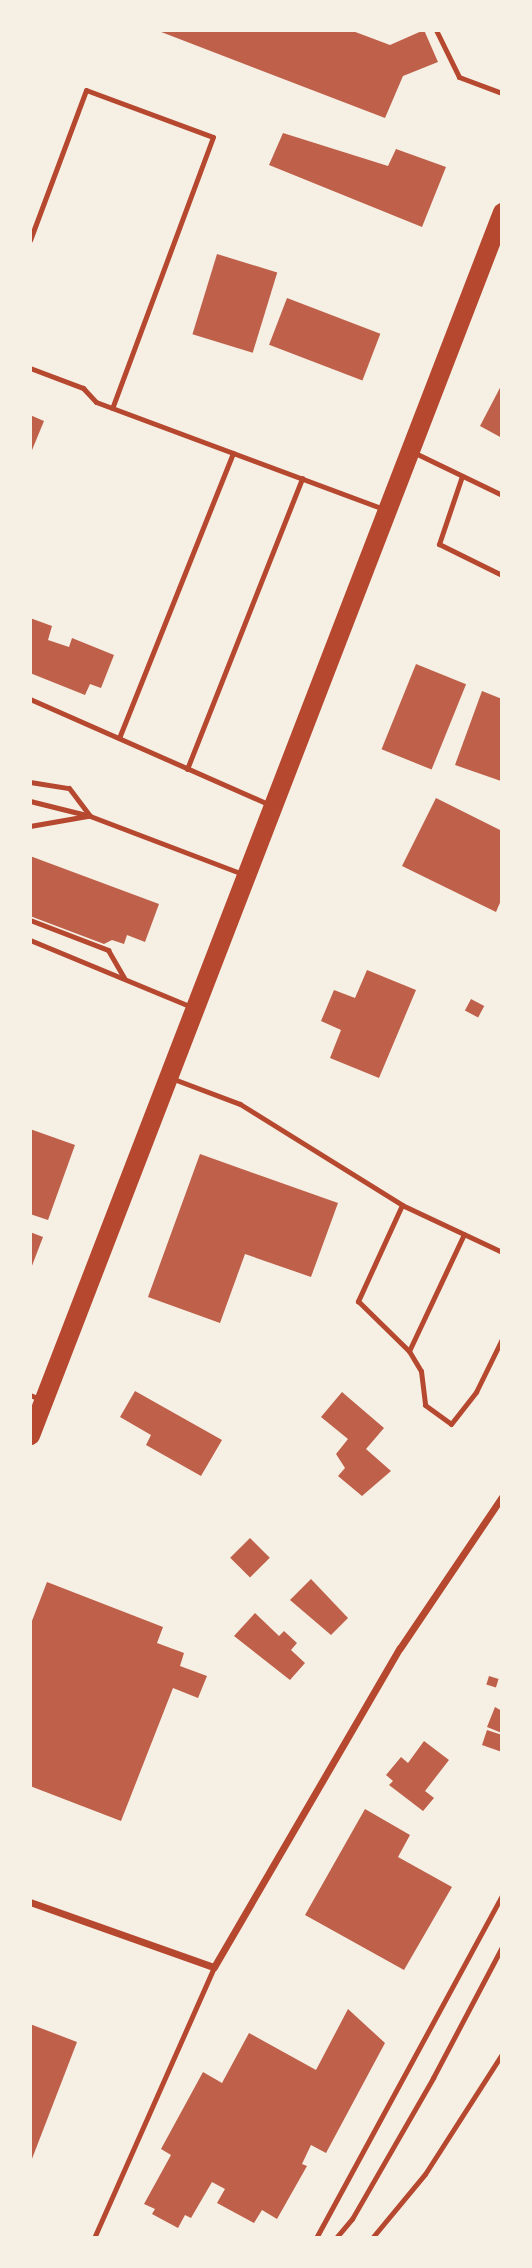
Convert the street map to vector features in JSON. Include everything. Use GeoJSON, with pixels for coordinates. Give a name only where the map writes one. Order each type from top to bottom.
{"type":"FeatureCollection","features":[{"type":"Feature","properties":{"kind":"highway"},"geometry":{"type":"LineString","coordinates":[[30,1435],[36,1398],[169,1077],[502,212]]}},
{"type":"Feature","properties":{"kind":"street"},"geometry":{"type":"LineString","coordinates":[[30,1902],[214,1967],[401,1648],[502,1497]]}},
{"type":"Feature","properties":{"kind":"lane"},"geometry":{"type":"LineString","coordinates":[[436,30],[459,77],[502,93]]}},
{"type":"Feature","properties":{"kind":"lane"},"geometry":{"type":"LineString","coordinates":[[30,240],[86,90],[213,137],[112,408]]}},
{"type":"Feature","properties":{"kind":"lane"},"geometry":{"type":"LineString","coordinates":[[30,368],[83,388],[96,402],[387,510]]}},
{"type":"Feature","properties":{"kind":"lane"},"geometry":{"type":"LineString","coordinates":[[410,451],[502,495]]}},
{"type":"Feature","properties":{"kind":"lane"},"geometry":{"type":"LineString","coordinates":[[119,738],[233,453]]}},
{"type":"Feature","properties":{"kind":"lane"},"geometry":{"type":"LineString","coordinates":[[462,476],[439,544],[502,575]]}},
{"type":"Feature","properties":{"kind":"lane"},"geometry":{"type":"LineString","coordinates":[[187,769],[302,478]]}},
{"type":"Feature","properties":{"kind":"lane"},"geometry":{"type":"LineString","coordinates":[[30,699],[274,807]]}},
{"type":"Feature","properties":{"kind":"lane"},"geometry":{"type":"LineString","coordinates":[[30,782],[69,788],[90,816]]}},
{"type":"Feature","properties":{"kind":"lane"},"geometry":{"type":"LineString","coordinates":[[30,801],[90,816],[246,876]]}},
{"type":"Feature","properties":{"kind":"lane"},"geometry":{"type":"LineString","coordinates":[[30,826],[44,820],[90,816]]}},
{"type":"Feature","properties":{"kind":"lane"},"geometry":{"type":"LineString","coordinates":[[30,920],[108,950],[125,979]]}},
{"type":"Feature","properties":{"kind":"lane"},"geometry":{"type":"LineString","coordinates":[[30,940],[195,1009]]}},
{"type":"Feature","properties":{"kind":"lane"},"geometry":{"type":"LineString","coordinates":[[169,1077],[270,1120],[402,1205],[502,1252]]}},
{"type":"Feature","properties":{"kind":"lane"},"geometry":{"type":"LineString","coordinates":[[402,1205],[358,1301],[409,1351],[421,1371],[425,1405],[451,1424],[476,1392],[502,1339]]}},
{"type":"Feature","properties":{"kind":"lane"},"geometry":{"type":"LineString","coordinates":[[409,1351],[464,1234]]}},
{"type":"Feature","properties":{"kind":"lane"},"geometry":{"type":"LineString","coordinates":[[316,2238],[502,1896]]}},
{"type":"Feature","properties":{"kind":"lane"},"geometry":{"type":"LineString","coordinates":[[94,2238],[214,1967]]}},
{"type":"Feature","properties":{"kind":"lane"},"geometry":{"type":"LineString","coordinates":[[372,2238],[425,2174],[502,2053]]}},
{"type":"Feature","properties":{"kind":"path"},"geometry":{"type":"LineString","coordinates":[[336,2238],[352,2220],[502,1947]]}},
{"type":"Feature","properties":{"kind":"building"},"geometry":{"type":"Polygon","coordinates":[[[156,30],[350,30],[390,45],[424,30],[438,62],[403,76],[385,118],[156,30]]]}},
{"type":"Feature","properties":{"kind":"building"},"geometry":{"type":"Polygon","coordinates":[[[283,133],[388,166],[396,149],[446,167],[422,227],[269,165],[283,133]]]}},
{"type":"Feature","properties":{"kind":"building"},"geometry":{"type":"Polygon","coordinates":[[[217,254],[277,272],[253,353],[192,334],[217,254]]]}},
{"type":"Feature","properties":{"kind":"building"},"geometry":{"type":"Polygon","coordinates":[[[287,298],[380,334],[362,381],[269,345],[287,298]]]}},
{"type":"Feature","properties":{"kind":"building"},"geometry":{"type":"Polygon","coordinates":[[[502,384],[502,438],[480,426],[502,384]]]}},
{"type":"Feature","properties":{"kind":"building"},"geometry":{"type":"Polygon","coordinates":[[[30,415],[44,421],[30,455],[30,415]]]}},
{"type":"Feature","properties":{"kind":"building"},"geometry":{"type":"Polygon","coordinates":[[[30,618],[52,626],[48,640],[69,647],[72,638],[114,655],[101,688],[90,684],[85,695],[30,673],[30,618]]]}},
{"type":"Feature","properties":{"kind":"building"},"geometry":{"type":"Polygon","coordinates":[[[416,664],[466,684],[432,770],[382,749],[416,664]]]}},
{"type":"Feature","properties":{"kind":"building"},"geometry":{"type":"Polygon","coordinates":[[[482,691],[502,699],[501,781],[455,765],[482,691]]]}},
{"type":"Feature","properties":{"kind":"building"},"geometry":{"type":"Polygon","coordinates":[[[436,798],[502,831],[502,898],[496,912],[402,866],[436,798]]]}},
{"type":"Feature","properties":{"kind":"building"},"geometry":{"type":"Polygon","coordinates":[[[30,856],[159,904],[145,942],[127,935],[124,944],[112,940],[104,944],[30,916],[30,856]]]}},
{"type":"Feature","properties":{"kind":"building"},"geometry":{"type":"Polygon","coordinates":[[[367,970],[416,990],[379,1078],[330,1058],[341,1030],[321,1021],[334,990],[355,998],[367,970]]]}},
{"type":"Feature","properties":{"kind":"building"},"geometry":{"type":"Polygon","coordinates":[[[471,999],[484,1006],[478,1018],[465,1010],[471,999]]]}},
{"type":"Feature","properties":{"kind":"building"},"geometry":{"type":"Polygon","coordinates":[[[30,1129],[75,1145],[48,1220],[30,1214],[30,1129]]]}},
{"type":"Feature","properties":{"kind":"building"},"geometry":{"type":"Polygon","coordinates":[[[200,1154],[338,1203],[311,1277],[245,1254],[220,1323],[148,1297],[200,1154]]]}},
{"type":"Feature","properties":{"kind":"building"},"geometry":{"type":"Polygon","coordinates":[[[30,1232],[43,1237],[30,1271],[30,1232]]]}},
{"type":"Feature","properties":{"kind":"building"},"geometry":{"type":"Polygon","coordinates":[[[135,1391],[222,1440],[201,1476],[146,1445],[151,1435],[120,1417],[135,1391]]]}},
{"type":"Feature","properties":{"kind":"building"},"geometry":{"type":"Polygon","coordinates":[[[342,1392],[384,1428],[366,1449],[391,1471],[362,1496],[338,1476],[345,1468],[336,1454],[348,1439],[321,1417],[342,1392]]]}},
{"type":"Feature","properties":{"kind":"building"},"geometry":{"type":"Polygon","coordinates":[[[250,1538],[270,1558],[250,1578],[230,1558],[250,1538]]]}},
{"type":"Feature","properties":{"kind":"building"},"geometry":{"type":"Polygon","coordinates":[[[311,1579],[348,1618],[331,1635],[290,1600],[311,1579]]]}},
{"type":"Feature","properties":{"kind":"building"},"geometry":{"type":"Polygon","coordinates":[[[47,1582],[163,1627],[157,1643],[184,1653],[180,1666],[207,1676],[198,1698],[173,1688],[121,1821],[30,1786],[30,1626],[47,1582]]]}},
{"type":"Feature","properties":{"kind":"building"},"geometry":{"type":"Polygon","coordinates":[[[255,1613],[279,1636],[284,1631],[297,1643],[291,1650],[305,1663],[290,1680],[234,1636],[255,1613]]]}},
{"type":"Feature","properties":{"kind":"building"},"geometry":{"type":"Polygon","coordinates":[[[489,1676],[499,1679],[496,1688],[486,1685],[489,1676]]]}},
{"type":"Feature","properties":{"kind":"building"},"geometry":{"type":"Polygon","coordinates":[[[495,1707],[502,1711],[502,1733],[487,1727],[495,1707]]]}},
{"type":"Feature","properties":{"kind":"building"},"geometry":{"type":"Polygon","coordinates":[[[487,1730],[502,1735],[502,1752],[482,1745],[487,1730]]]}},
{"type":"Feature","properties":{"kind":"building"},"geometry":{"type":"Polygon","coordinates":[[[424,1741],[449,1760],[425,1791],[434,1798],[423,1811],[389,1785],[393,1781],[386,1775],[401,1757],[408,1763],[424,1741]]]}},
{"type":"Feature","properties":{"kind":"building"},"geometry":{"type":"Polygon","coordinates":[[[365,1809],[410,1835],[398,1857],[452,1887],[404,1970],[305,1915],[365,1809]]]}},
{"type":"Feature","properties":{"kind":"building"},"geometry":{"type":"Polygon","coordinates":[[[348,2009],[385,2043],[326,2153],[311,2145],[302,2164],[307,2166],[277,2219],[262,2210],[254,2223],[217,2203],[225,2189],[212,2182],[191,2218],[185,2215],[178,2228],[152,2214],[155,2209],[144,2204],[171,2155],[161,2149],[203,2072],[222,2083],[249,2033],[316,2070],[348,2009]]]}},
{"type":"Feature","properties":{"kind":"building"},"geometry":{"type":"Polygon","coordinates":[[[30,2024],[77,2042],[30,2164],[30,2024]]]}}]}
